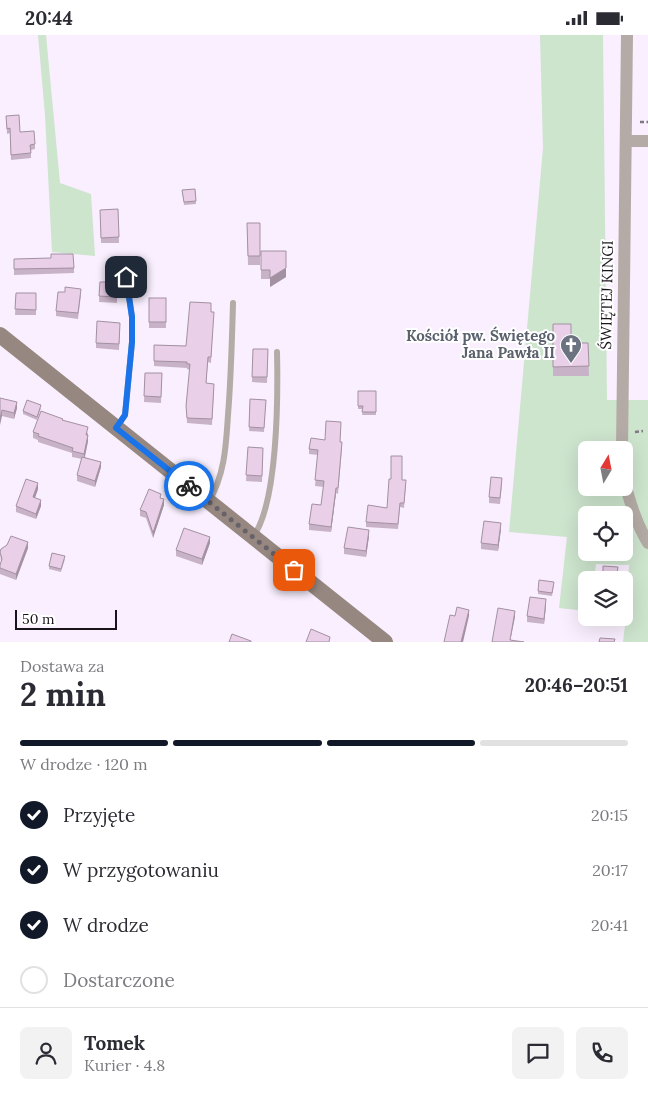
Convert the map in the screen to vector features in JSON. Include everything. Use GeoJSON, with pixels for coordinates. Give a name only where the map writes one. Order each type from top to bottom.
{"type":"FeatureCollection","features":[{"type":"Feature","properties":{"kind":"street","name":"ŚWIĘTEJ KINGI"},"geometry":{"type":"LineString","coordinates":[[622,441],[627,35]]}},
{"type":"Feature","properties":{"kind":"street"},"geometry":{"type":"LineString","coordinates":[[626,141],[648,141]]}},
{"type":"Feature","properties":{"kind":"street"},"geometry":{"type":"LineString","coordinates":[[0,335],[385,642]]}},
{"type":"Feature","properties":{"kind":"street"},"geometry":{"type":"LineString","coordinates":[[629,496],[634,514],[648,543]]}},
{"type":"Feature","properties":{"kind":"lane"},"geometry":{"type":"LineString","coordinates":[[116,428],[125,415],[132,342],[132,317],[126,277]]}},
{"type":"Feature","properties":{"kind":"lane"},"geometry":{"type":"LineString","coordinates":[[209,502],[218,487],[225,459],[231,379],[233,303]]}},
{"type":"Feature","properties":{"kind":"lane"},"geometry":{"type":"LineString","coordinates":[[253,538],[259,530],[270,495],[276,424],[277,352]]}},
{"type":"Feature","properties":{"kind":"path"},"geometry":{"type":"LineString","coordinates":[[640,122],[648,122]]}},
{"type":"Feature","properties":{"kind":"green space"},"geometry":{"type":"Polygon","coordinates":[[[38,35],[46,35],[60,183],[91,194],[95,256],[52,252],[45,115],[38,35]]]}},
{"type":"Feature","properties":{"kind":"green space"},"geometry":{"type":"Polygon","coordinates":[[[540,35],[603,35],[607,400],[648,400],[648,642],[623,642],[625,626],[633,626],[633,571],[629,571],[629,565],[596,564],[595,571],[578,571],[578,610],[559,608],[567,537],[509,532],[543,148],[540,35]]]}},
{"type":"Feature","properties":{"kind":"building"},"geometry":{"type":"Polygon","coordinates":[[[19,115],[20,132],[34,131],[35,144],[30,145],[31,153],[11,155],[10,128],[7,129],[6,116],[19,115]]]}},
{"type":"Feature","properties":{"kind":"building"},"geometry":{"type":"Polygon","coordinates":[[[195,189],[196,201],[184,202],[182,190],[195,189]]]}},
{"type":"Feature","properties":{"kind":"building"},"geometry":{"type":"Polygon","coordinates":[[[118,209],[119,237],[101,238],[100,210],[118,209]]]}},
{"type":"Feature","properties":{"kind":"building"},"geometry":{"type":"Polygon","coordinates":[[[247,223],[260,223],[260,256],[248,256],[247,223]]]}},
{"type":"Feature","properties":{"kind":"building"},"geometry":{"type":"Polygon","coordinates":[[[261,251],[286,251],[286,268],[270,278],[270,270],[261,270],[261,251]]]}},
{"type":"Feature","properties":{"kind":"building"},"geometry":{"type":"Polygon","coordinates":[[[51,254],[73,254],[74,268],[14,269],[14,259],[51,258],[51,254]]]}},
{"type":"Feature","properties":{"kind":"building"},"geometry":{"type":"Polygon","coordinates":[[[100,282],[117,282],[117,297],[99,296],[100,282]]]}},
{"type":"Feature","properties":{"kind":"building"},"geometry":{"type":"Polygon","coordinates":[[[65,287],[81,289],[78,313],[56,311],[58,292],[65,292],[65,287]]]}},
{"type":"Feature","properties":{"kind":"building"},"geometry":{"type":"Polygon","coordinates":[[[16,293],[36,293],[36,310],[15,309],[16,293]]]}},
{"type":"Feature","properties":{"kind":"building"},"geometry":{"type":"Polygon","coordinates":[[[149,298],[166,298],[166,322],[149,322],[149,298]]]}},
{"type":"Feature","properties":{"kind":"building"},"geometry":{"type":"Polygon","coordinates":[[[190,302],[211,303],[211,312],[214,312],[211,357],[208,357],[206,383],[214,384],[212,419],[187,418],[186,406],[190,364],[187,364],[187,362],[154,361],[154,345],[186,346],[190,302]]]}},
{"type":"Feature","properties":{"kind":"building"},"geometry":{"type":"Polygon","coordinates":[[[97,321],[120,323],[119,344],[96,343],[97,321]]]}},
{"type":"Feature","properties":{"kind":"building"},"geometry":{"type":"Polygon","coordinates":[[[553,324],[571,324],[571,343],[588,343],[589,366],[553,367],[553,324]]]}},
{"type":"Feature","properties":{"kind":"building"},"geometry":{"type":"Polygon","coordinates":[[[253,349],[268,349],[267,377],[252,377],[253,349]]]}},
{"type":"Feature","properties":{"kind":"building"},"geometry":{"type":"Polygon","coordinates":[[[145,373],[162,373],[161,397],[144,396],[145,373]]]}},
{"type":"Feature","properties":{"kind":"building"},"geometry":{"type":"Polygon","coordinates":[[[358,391],[376,391],[376,412],[362,412],[363,406],[358,406],[358,391]]]}},
{"type":"Feature","properties":{"kind":"building"},"geometry":{"type":"Polygon","coordinates":[[[0,398],[17,402],[14,413],[2,410],[0,419],[0,398]]]}},
{"type":"Feature","properties":{"kind":"building"},"geometry":{"type":"Polygon","coordinates":[[[250,399],[266,400],[264,428],[249,427],[250,399]]]}},
{"type":"Feature","properties":{"kind":"building"},"geometry":{"type":"Polygon","coordinates":[[[27,400],[41,405],[37,417],[23,411],[27,400]]]}},
{"type":"Feature","properties":{"kind":"building"},"geometry":{"type":"Polygon","coordinates":[[[41,411],[62,420],[88,427],[84,454],[72,451],[73,448],[38,436],[39,434],[33,432],[41,411]]]}},
{"type":"Feature","properties":{"kind":"building"},"geometry":{"type":"Polygon","coordinates":[[[326,421],[341,422],[340,442],[342,442],[338,488],[336,488],[331,527],[309,524],[312,504],[321,505],[324,481],[315,480],[318,450],[309,449],[311,438],[325,440],[326,421]]]}},
{"type":"Feature","properties":{"kind":"building"},"geometry":{"type":"Polygon","coordinates":[[[248,447],[263,448],[262,476],[246,475],[248,447]]]}},
{"type":"Feature","properties":{"kind":"building"},"geometry":{"type":"Polygon","coordinates":[[[391,456],[402,456],[402,480],[406,480],[404,503],[400,503],[398,524],[366,522],[368,505],[387,508],[389,479],[391,479],[391,456]]]}},
{"type":"Feature","properties":{"kind":"building"},"geometry":{"type":"Polygon","coordinates":[[[82,457],[101,462],[95,481],[77,475],[82,457]]]}},
{"type":"Feature","properties":{"kind":"building"},"geometry":{"type":"Polygon","coordinates":[[[491,477],[502,478],[500,498],[489,497],[491,477]]]}},
{"type":"Feature","properties":{"kind":"building"},"geometry":{"type":"Polygon","coordinates":[[[26,479],[38,483],[33,497],[41,500],[36,514],[16,506],[26,479]]]}},
{"type":"Feature","properties":{"kind":"building"},"geometry":{"type":"Polygon","coordinates":[[[149,489],[161,494],[160,498],[164,499],[153,533],[146,512],[140,510],[149,489]]]}},
{"type":"Feature","properties":{"kind":"building"},"geometry":{"type":"Polygon","coordinates":[[[484,521],[501,523],[498,545],[481,543],[484,521]]]}},
{"type":"Feature","properties":{"kind":"building"},"geometry":{"type":"Polygon","coordinates":[[[348,527],[369,530],[366,551],[344,548],[348,527]]]}},
{"type":"Feature","properties":{"kind":"building"},"geometry":{"type":"Polygon","coordinates":[[[184,528],[210,537],[202,559],[176,550],[184,528]]]}},
{"type":"Feature","properties":{"kind":"building"},"geometry":{"type":"Polygon","coordinates":[[[11,536],[28,542],[16,574],[0,568],[2,559],[1,549],[7,545],[11,536]]]}},
{"type":"Feature","properties":{"kind":"building"},"geometry":{"type":"Polygon","coordinates":[[[52,553],[65,556],[61,569],[49,566],[52,553]]]}},
{"type":"Feature","properties":{"kind":"building"},"geometry":{"type":"Polygon","coordinates":[[[603,566],[618,567],[617,571],[603,571],[603,566]]]}},
{"type":"Feature","properties":{"kind":"building"},"geometry":{"type":"Polygon","coordinates":[[[539,580],[554,582],[552,593],[538,591],[539,580]]]}},
{"type":"Feature","properties":{"kind":"building"},"geometry":{"type":"Polygon","coordinates":[[[530,597],[546,599],[544,619],[527,616],[530,597]]]}},
{"type":"Feature","properties":{"kind":"building"},"geometry":{"type":"Polygon","coordinates":[[[457,607],[469,610],[461,642],[444,642],[450,615],[455,616],[457,607]]]}},
{"type":"Feature","properties":{"kind":"building"},"geometry":{"type":"Polygon","coordinates":[[[498,608],[515,611],[510,640],[524,642],[492,642],[498,608]]]}},
{"type":"Feature","properties":{"kind":"building"},"geometry":{"type":"Polygon","coordinates":[[[311,629],[330,637],[329,642],[306,642],[311,629]]]}},
{"type":"Feature","properties":{"kind":"building"},"geometry":{"type":"Polygon","coordinates":[[[232,634],[251,641],[251,642],[229,642],[232,634]]]}},
{"type":"Feature","properties":{"kind":"building"},"geometry":{"type":"Polygon","coordinates":[[[600,638],[615,639],[614,642],[599,642],[600,638]]]}},
{"type":"Feature","properties":{"kind":"way so far"},"geometry":{"type":"LineString","coordinates":[[189,486],[294,570]]}},
{"type":"Feature","properties":{"kind":"place","name":"Kościół pw. Świętego Jana Pawła II"},"geometry":{"type":"Point","coordinates":[571,364]}},
{"type":"Feature","properties":{"kind":"route"},"geometry":{"type":"LineString","coordinates":[[126,277],[132,317],[132,342],[125,415],[116,428],[189,486]]}}]}
